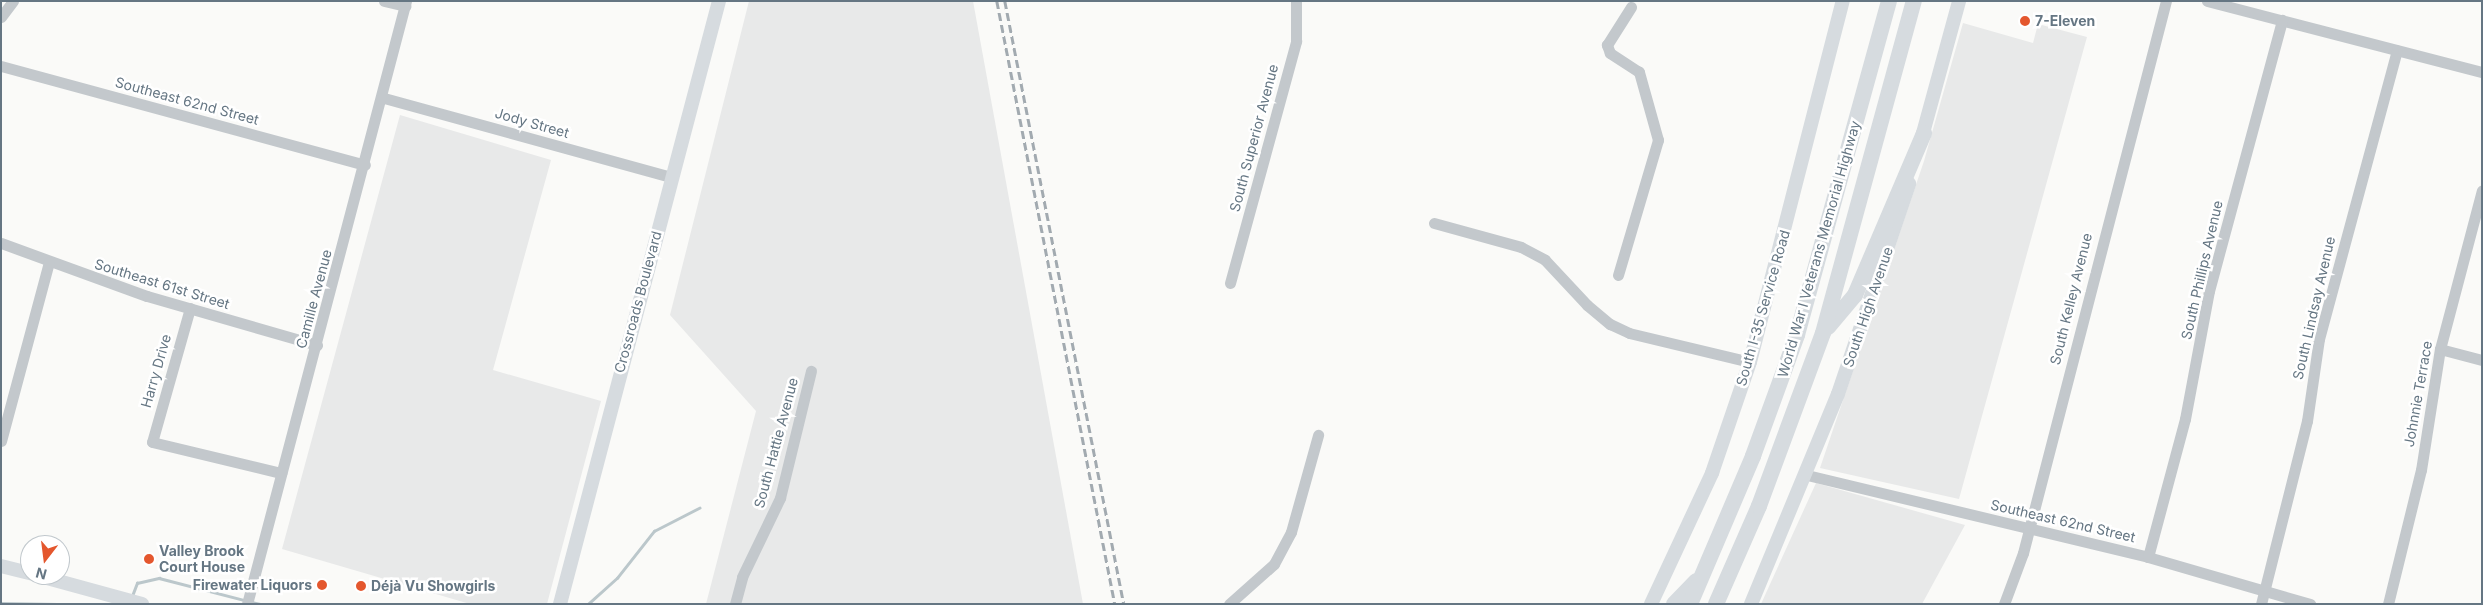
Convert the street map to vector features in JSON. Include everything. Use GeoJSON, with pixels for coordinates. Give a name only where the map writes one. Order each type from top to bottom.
{"type":"FeatureCollection","features":[{"type":"Feature","properties":{"kind":"highway","name":"World War I Veterans Memorial Highway"},"geometry":{"type":"LineString","coordinates":[[1690,604],[1705,572],[1797,335],[1889,1]]}},
{"type":"Feature","properties":{"kind":"highway","name":"World War I Veterans Memorial Highway"},"geometry":{"type":"LineString","coordinates":[[1718,604],[1823,333],[1914,1]]}},
{"type":"Feature","properties":{"kind":"highway"},"geometry":{"type":"LineString","coordinates":[[1823,333],[1855,295],[1924,133]]}},
{"type":"Feature","properties":{"kind":"highway"},"geometry":{"type":"LineString","coordinates":[[1674,604],[1705,572]]}},
{"type":"Feature","properties":{"kind":"main road","name":"Crossroads Boulevard"},"geometry":{"type":"LineString","coordinates":[[560,604],[671,177],[719,1]]}},
{"type":"Feature","properties":{"kind":"main road","name":"South I-35 Service Road"},"geometry":{"type":"LineString","coordinates":[[1651,604],[1712,472],[1750,362],[1843,1]]}},
{"type":"Feature","properties":{"kind":"main road","name":"South High Avenue"},"geometry":{"type":"LineString","coordinates":[[1751,604],[1807,475],[1885,261],[1924,133],[1959,1]]}},
{"type":"Feature","properties":{"kind":"main road"},"geometry":{"type":"LineString","coordinates":[[1,566],[20,571]]}},
{"type":"Feature","properties":{"kind":"main road"},"geometry":{"type":"LineString","coordinates":[[70,584],[142,604]]}},
{"type":"Feature","properties":{"kind":"street"},"geometry":{"type":"LineString","coordinates":[[1,17],[14,1]]}},
{"type":"Feature","properties":{"kind":"street"},"geometry":{"type":"LineString","coordinates":[[384,1],[406,4]]}},
{"type":"Feature","properties":{"kind":"street","name":"South Superior Avenue"},"geometry":{"type":"LineString","coordinates":[[1230,283],[1296,41],[1296,1]]}},
{"type":"Feature","properties":{"kind":"street","name":"South Kelley Avenue"},"geometry":{"type":"LineString","coordinates":[[2004,604],[2028,529],[2166,1]]}},
{"type":"Feature","properties":{"kind":"street"},"geometry":{"type":"LineString","coordinates":[[2207,1],[2482,72]]}},
{"type":"Feature","properties":{"kind":"street","name":"Camille Avenue"},"geometry":{"type":"LineString","coordinates":[[247,604],[384,98],[406,4]]}},
{"type":"Feature","properties":{"kind":"street"},"geometry":{"type":"LineString","coordinates":[[1618,275],[1658,140],[1639,72],[1610,53],[1608,45],[1631,8]]}},
{"type":"Feature","properties":{"kind":"street","name":"South Phillips Avenue"},"geometry":{"type":"LineString","coordinates":[[2148,557],[2185,420],[2209,291],[2282,20]]}},
{"type":"Feature","properties":{"kind":"street","name":"South Lindsay Avenue"},"geometry":{"type":"LineString","coordinates":[[2262,604],[2307,421],[2319,339],[2398,50]]}},
{"type":"Feature","properties":{"kind":"street","name":"Southeast 62nd Street"},"geometry":{"type":"LineString","coordinates":[[1,66],[365,165]]}},
{"type":"Feature","properties":{"kind":"street","name":"Jody Street"},"geometry":{"type":"LineString","coordinates":[[384,98],[671,177]]}},
{"type":"Feature","properties":{"kind":"street","name":"Johnnie Terrace"},"geometry":{"type":"LineString","coordinates":[[2388,604],[2420,470],[2440,348],[2482,190]]}},
{"type":"Feature","properties":{"kind":"street"},"geometry":{"type":"LineString","coordinates":[[1434,223],[1521,247],[1546,260],[1587,305],[1622,330],[1750,362]]}},
{"type":"Feature","properties":{"kind":"street","name":"Southeast 61st Street"},"geometry":{"type":"LineString","coordinates":[[1,243],[49,262],[190,308],[317,345]]}},
{"type":"Feature","properties":{"kind":"street"},"geometry":{"type":"LineString","coordinates":[[1,441],[49,262]]}},
{"type":"Feature","properties":{"kind":"street","name":"Harry Drive"},"geometry":{"type":"LineString","coordinates":[[190,308],[152,442],[281,473]]}},
{"type":"Feature","properties":{"kind":"street"},"geometry":{"type":"LineString","coordinates":[[2440,348],[2482,360]]}},
{"type":"Feature","properties":{"kind":"street","name":"South Hattie Avenue"},"geometry":{"type":"LineString","coordinates":[[735,604],[742,577],[780,498],[812,372]]}},
{"type":"Feature","properties":{"kind":"street"},"geometry":{"type":"LineString","coordinates":[[1229,604],[1274,564],[1291,532],[1318,436]]}},
{"type":"Feature","properties":{"kind":"street","name":"Southeast 62nd Street"},"geometry":{"type":"LineString","coordinates":[[1807,475],[2148,557],[2310,604]]}},
{"type":"Feature","properties":{"kind":"shaded area"},"geometry":{"type":"Polygon","coordinates":[[[749,1],[973,1],[1083,604],[706,604],[756,411],[670,315],[749,1]]]}},
{"type":"Feature","properties":{"kind":"shaded area"},"geometry":{"type":"Polygon","coordinates":[[[1963,23],[2033,43],[2038,24],[2087,37],[1959,499],[1820,468],[1924,161],[1963,23]]]}},
{"type":"Feature","properties":{"kind":"shaded area"},"geometry":{"type":"Polygon","coordinates":[[[400,115],[551,160],[493,370],[601,401],[547,604],[470,604],[282,549],[400,115]]]}},
{"type":"Feature","properties":{"kind":"shaded area"},"geometry":{"type":"Polygon","coordinates":[[[1816,483],[1965,525],[1922,604],[1761,604],[1816,483]]]}},
{"type":"Feature","properties":{"kind":"waterway"},"geometry":{"type":"LineString","coordinates":[[588,604],[617,578],[654,531],[699,508]]}},
{"type":"Feature","properties":{"kind":"waterway"},"geometry":{"type":"LineString","coordinates":[[132,596],[137,583],[159,578],[244,600]]}},
{"type":"Feature","properties":{"kind":"waterway"},"geometry":{"type":"LineString","coordinates":[[252,602],[260,604]]}},
{"type":"Feature","properties":{"kind":"waterway"},"geometry":{"type":"LineString","coordinates":[[1,603],[57,604]]}},
{"type":"Feature","properties":{"kind":"railway"},"geometry":{"type":"LineString","coordinates":[[997,1],[1115,604]]}},
{"type":"Feature","properties":{"kind":"railway"},"geometry":{"type":"LineString","coordinates":[[1005,1],[1124,604]]}},
{"type":"Feature","properties":{"kind":"place","name":"7-Eleven"},"geometry":{"type":"Point","coordinates":[2025,21]}},
{"type":"Feature","properties":{"kind":"place","name":"Valley Brook Court House"},"geometry":{"type":"Point","coordinates":[149,559]}},
{"type":"Feature","properties":{"kind":"place","name":"Firewater Liquors"},"geometry":{"type":"Point","coordinates":[322,585]}},
{"type":"Feature","properties":{"kind":"place","name":"Déjà Vu Showgirls"},"geometry":{"type":"Point","coordinates":[361,586]}}]}
